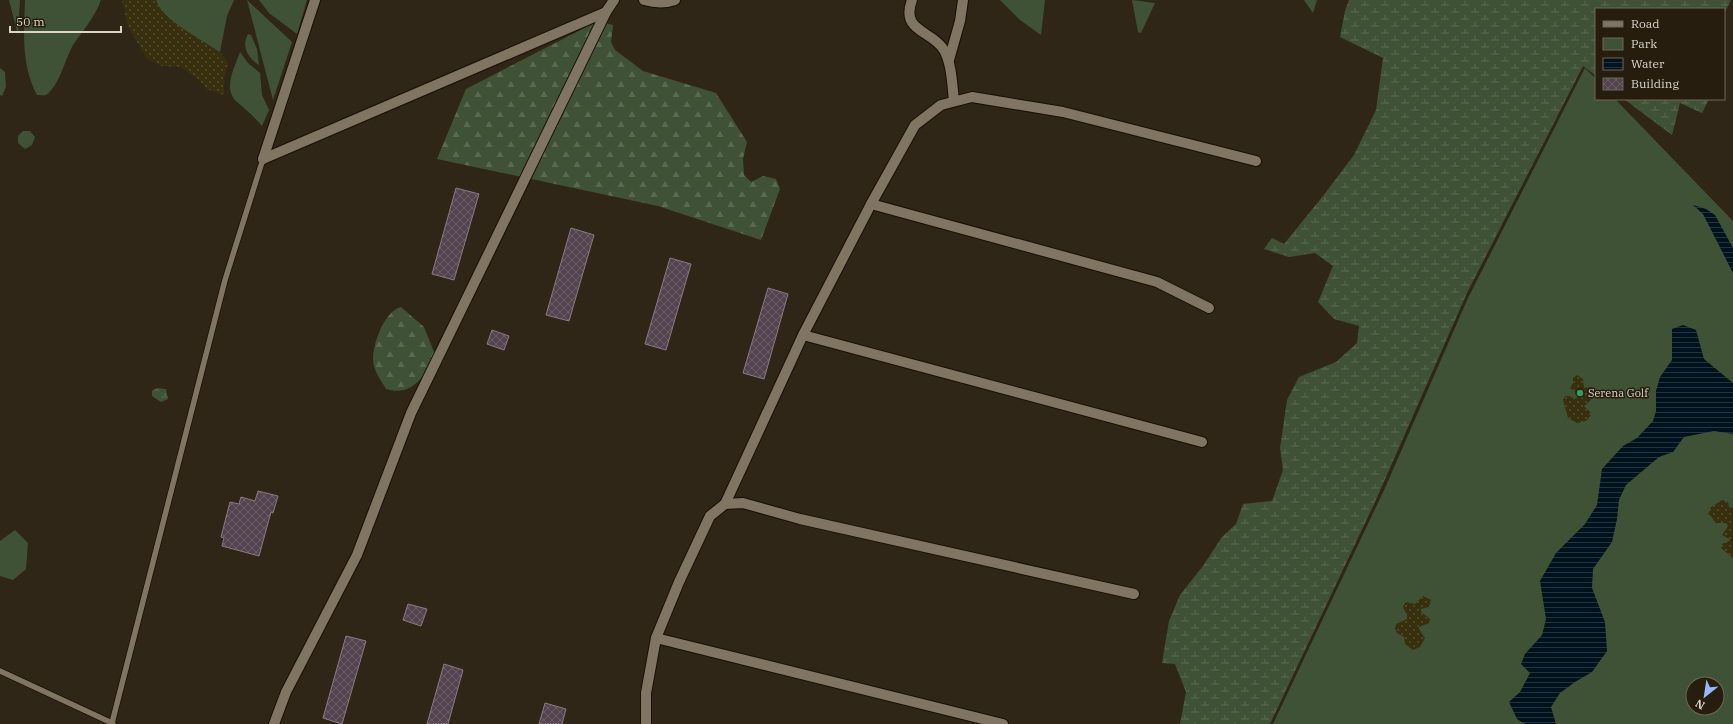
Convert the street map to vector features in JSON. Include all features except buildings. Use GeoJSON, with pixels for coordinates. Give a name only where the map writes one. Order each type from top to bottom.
{"type":"FeatureCollection","features":[{"type":"Feature","properties":{"kind":"street"},"geometry":{"type":"LineString","coordinates":[[263,160],[316,0]]}},
{"type":"Feature","properties":{"kind":"street"},"geometry":{"type":"LineString","coordinates":[[274,724],[286,692],[356,555],[410,414],[606,12],[614,0]]}},
{"type":"Feature","properties":{"kind":"street"},"geometry":{"type":"LineString","coordinates":[[644,0],[656,3],[675,0]]}},
{"type":"Feature","properties":{"kind":"street"},"geometry":{"type":"LineString","coordinates":[[912,0],[909,17],[914,26],[942,48],[949,60]]}},
{"type":"Feature","properties":{"kind":"street"},"geometry":{"type":"LineString","coordinates":[[954,101],[949,60],[960,21],[963,0]]}},
{"type":"Feature","properties":{"kind":"street"},"geometry":{"type":"LineString","coordinates":[[263,160],[606,12]]}},
{"type":"Feature","properties":{"kind":"street"},"geometry":{"type":"LineString","coordinates":[[646,724],[646,693],[656,638],[679,582],[710,516],[725,504],[803,335],[871,204],[915,125],[941,105],[972,96],[1063,112],[1256,161]]}},
{"type":"Feature","properties":{"kind":"street"},"geometry":{"type":"LineString","coordinates":[[871,204],[1157,282],[1209,308]]}},
{"type":"Feature","properties":{"kind":"street"},"geometry":{"type":"LineString","coordinates":[[803,335],[1202,442]]}},
{"type":"Feature","properties":{"kind":"street"},"geometry":{"type":"LineString","coordinates":[[725,504],[743,503],[800,519],[1134,594]]}},
{"type":"Feature","properties":{"kind":"street"},"geometry":{"type":"LineString","coordinates":[[656,638],[1003,724]]}},
{"type":"Feature","properties":{"kind":"lane"},"geometry":{"type":"LineString","coordinates":[[0,671],[113,724],[225,280],[263,160]]}},
{"type":"Feature","properties":{"kind":"green space"},"geometry":{"type":"Polygon","coordinates":[[[9,0],[20,0],[18,35],[9,0]]]}},
{"type":"Feature","properties":{"kind":"green space"},"geometry":{"type":"Polygon","coordinates":[[[25,0],[101,0],[92,18],[73,45],[55,85],[46,95],[37,95],[28,72],[24,24],[25,0]]]}},
{"type":"Feature","properties":{"kind":"green space"},"geometry":{"type":"Polygon","coordinates":[[[156,0],[234,0],[227,16],[220,52],[174,22],[159,7],[156,0]]]}},
{"type":"Feature","properties":{"kind":"green space"},"geometry":{"type":"Polygon","coordinates":[[[247,0],[292,42],[273,100],[247,0]]]}},
{"type":"Feature","properties":{"kind":"green space"},"geometry":{"type":"Polygon","coordinates":[[[259,0],[307,0],[297,34],[269,13],[259,0]]]}},
{"type":"Feature","properties":{"kind":"green space"},"geometry":{"type":"Polygon","coordinates":[[[1000,0],[1045,0],[1041,35],[1020,20],[1000,0]]]}},
{"type":"Feature","properties":{"kind":"green space"},"geometry":{"type":"Polygon","coordinates":[[[1132,0],[1155,3],[1141,33],[1138,32],[1132,0]]]}},
{"type":"Feature","properties":{"kind":"green space"},"geometry":{"type":"Polygon","coordinates":[[[1304,0],[1317,0],[1313,13],[1304,0]]]}},
{"type":"Feature","properties":{"kind":"green space"},"geometry":{"type":"Polygon","coordinates":[[[1349,0],[1731,0],[1725,12],[1725,8],[1595,8],[1595,75],[1583,66],[1467,293],[1375,502],[1270,724],[1180,724],[1186,692],[1175,664],[1162,663],[1169,621],[1180,595],[1203,566],[1222,537],[1236,524],[1243,504],[1272,501],[1283,470],[1280,448],[1287,400],[1299,377],[1336,362],[1357,343],[1359,326],[1334,319],[1318,302],[1333,266],[1315,253],[1289,257],[1264,249],[1272,238],[1284,244],[1323,196],[1354,155],[1376,110],[1383,58],[1340,37],[1345,11],[1349,0]]]}},
{"type":"Feature","properties":{"kind":"green space"},"geometry":{"type":"Polygon","coordinates":[[[598,21],[613,25],[611,42],[615,50],[643,71],[716,93],[747,142],[743,159],[744,175],[751,182],[763,176],[776,179],[780,189],[761,240],[658,206],[437,159],[466,89],[598,21]]]}},
{"type":"Feature","properties":{"kind":"green space"},"geometry":{"type":"Polygon","coordinates":[[[248,34],[251,35],[257,49],[259,65],[249,56],[247,52],[245,43],[248,34]]]}},
{"type":"Feature","properties":{"kind":"green space"},"geometry":{"type":"Polygon","coordinates":[[[240,52],[248,63],[260,73],[262,95],[269,110],[262,126],[237,102],[230,91],[231,78],[240,52]]]}},
{"type":"Feature","properties":{"kind":"green space"},"geometry":{"type":"Polygon","coordinates":[[[0,68],[5,72],[6,87],[2,96],[0,95],[0,68]]]}},
{"type":"Feature","properties":{"kind":"green space","name":"Serena Golf"},"geometry":{"type":"Polygon","coordinates":[[[1585,68],[1595,78],[1595,100],[1616,100],[1733,221],[1733,724],[1273,724],[1385,488],[1468,298],[1585,68]]]}},
{"type":"Feature","properties":{"kind":"green space"},"geometry":{"type":"Polygon","coordinates":[[[1625,100],[1708,100],[1702,113],[1680,103],[1672,135],[1625,100]]]}},
{"type":"Feature","properties":{"kind":"green space"},"geometry":{"type":"Polygon","coordinates":[[[23,131],[30,131],[35,137],[32,145],[25,149],[18,143],[18,136],[23,131]]]}},
{"type":"Feature","properties":{"kind":"green space"},"geometry":{"type":"Polygon","coordinates":[[[401,307],[424,327],[436,357],[422,378],[416,383],[403,390],[395,391],[386,389],[375,369],[373,362],[375,343],[383,324],[394,310],[401,307]]]}},
{"type":"Feature","properties":{"kind":"green space"},"geometry":{"type":"Polygon","coordinates":[[[157,388],[166,389],[168,399],[161,402],[152,396],[152,391],[157,388]]]}},
{"type":"Feature","properties":{"kind":"green space"},"geometry":{"type":"Polygon","coordinates":[[[15,530],[28,543],[26,569],[13,580],[0,576],[0,541],[15,530]]]}},
{"type":"Feature","properties":{"kind":"sand"},"geometry":{"type":"Polygon","coordinates":[[[122,0],[156,0],[159,7],[173,22],[221,53],[228,63],[224,78],[224,95],[207,89],[196,77],[180,67],[162,66],[148,60],[128,27],[122,0]]]}},
{"type":"Feature","properties":{"kind":"sand"},"geometry":{"type":"Polygon","coordinates":[[[1577,375],[1583,379],[1584,388],[1591,387],[1595,390],[1590,401],[1584,406],[1591,415],[1586,421],[1577,423],[1568,418],[1563,400],[1565,396],[1575,399],[1578,397],[1578,394],[1570,388],[1573,383],[1573,378],[1577,375]]]}},
{"type":"Feature","properties":{"kind":"sand"},"geometry":{"type":"Polygon","coordinates":[[[1722,500],[1728,502],[1729,507],[1733,508],[1733,558],[1721,548],[1722,544],[1731,540],[1722,535],[1728,526],[1726,523],[1715,523],[1708,514],[1711,507],[1722,500]]]}},
{"type":"Feature","properties":{"kind":"sand"},"geometry":{"type":"Polygon","coordinates":[[[1423,596],[1431,600],[1429,607],[1421,609],[1421,612],[1430,619],[1429,623],[1419,627],[1425,638],[1420,647],[1413,650],[1405,644],[1404,637],[1397,633],[1395,629],[1396,624],[1407,619],[1407,615],[1403,607],[1405,603],[1415,604],[1423,596]]]}},
{"type":"Feature","properties":{"kind":"water"},"geometry":{"type":"Polygon","coordinates":[[[1693,205],[1706,209],[1715,215],[1733,248],[1733,273],[1703,214],[1693,205]]]}},
{"type":"Feature","properties":{"kind":"water"},"geometry":{"type":"Polygon","coordinates":[[[1683,325],[1696,330],[1704,359],[1733,383],[1733,434],[1714,431],[1684,437],[1673,452],[1659,457],[1626,485],[1619,500],[1612,542],[1593,569],[1592,588],[1605,622],[1607,651],[1592,672],[1560,693],[1551,707],[1556,724],[1525,724],[1517,719],[1509,702],[1520,692],[1530,673],[1521,664],[1525,654],[1542,635],[1546,619],[1540,581],[1556,553],[1585,524],[1597,505],[1602,469],[1623,446],[1637,438],[1653,421],[1656,411],[1656,391],[1660,377],[1672,360],[1672,329],[1683,325]]]}},
{"type":"Feature","properties":{"kind":"place","name":"Serena Golf"},"geometry":{"type":"Point","coordinates":[1580,393]}}]}
